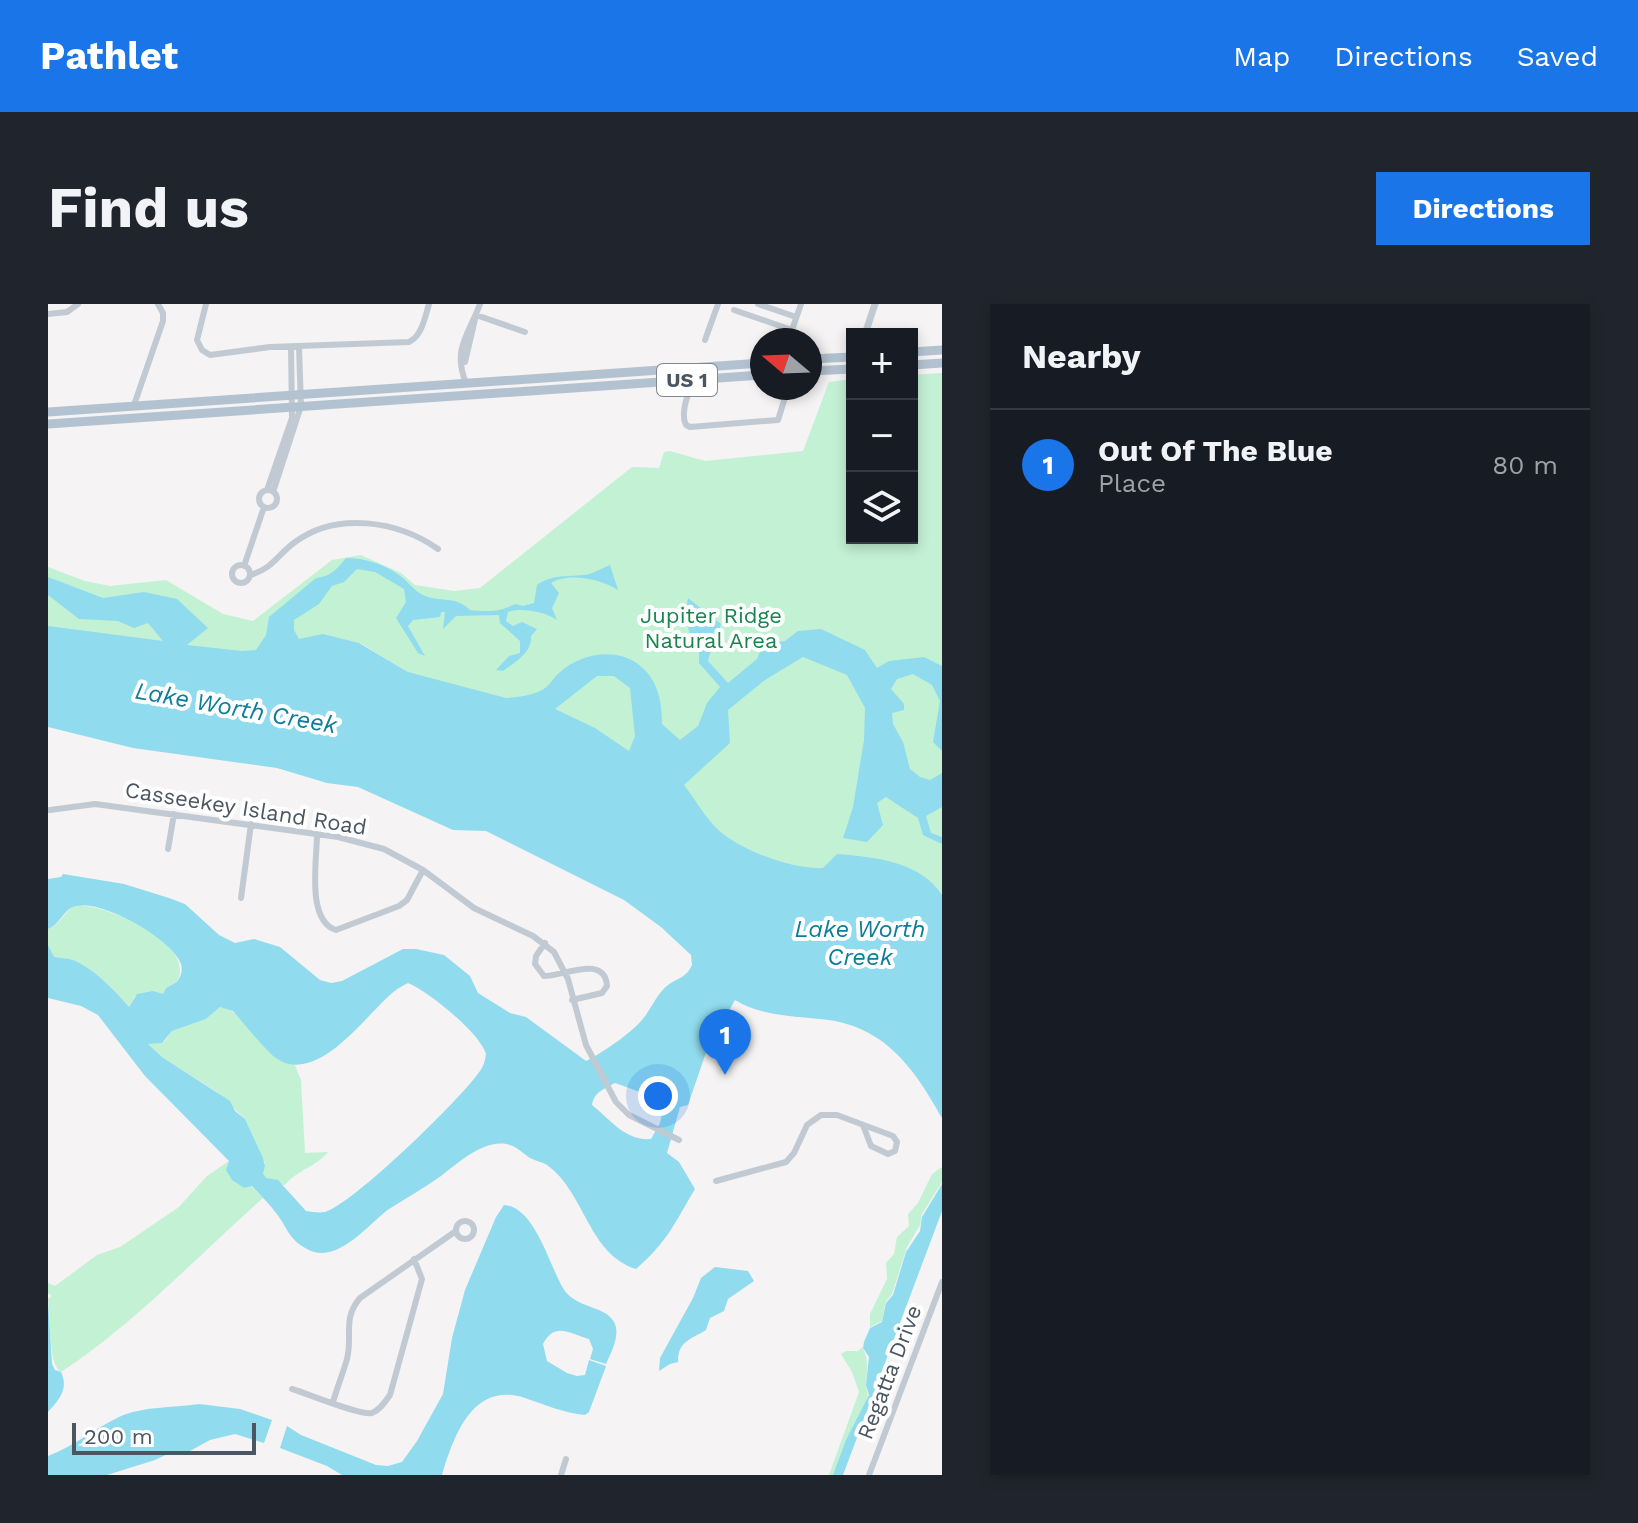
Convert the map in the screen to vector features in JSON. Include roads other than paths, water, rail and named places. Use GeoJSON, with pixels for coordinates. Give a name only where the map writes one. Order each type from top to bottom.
{"type":"FeatureCollection","features":[{"type":"Feature","properties":{"kind":"main road"},"geometry":{"type":"LineString","coordinates":[[918,352],[942,350]]}},
{"type":"Feature","properties":{"kind":"main road"},"geometry":{"type":"LineString","coordinates":[[822,358],[846,357]]}},
{"type":"Feature","properties":{"kind":"main road"},"geometry":{"type":"LineString","coordinates":[[918,365],[942,363]]}},
{"type":"Feature","properties":{"kind":"main road","name":"US 1"},"geometry":{"type":"LineString","coordinates":[[48,412],[750,364]]}},
{"type":"Feature","properties":{"kind":"main road"},"geometry":{"type":"LineString","coordinates":[[822,370],[846,369]]}},
{"type":"Feature","properties":{"kind":"main road","name":"US 1"},"geometry":{"type":"LineString","coordinates":[[48,421],[750,376]]}},
{"type":"Feature","properties":{"kind":"main road"},"geometry":{"type":"LineString","coordinates":[[130,418],[143,411],[201,406],[229,399]]}},
{"type":"Feature","properties":{"kind":"main road"},"geometry":{"type":"LineString","coordinates":[[48,421],[58,418],[63,411]]}},
{"type":"Feature","properties":{"kind":"street"},"geometry":{"type":"LineString","coordinates":[[48,316],[67,312],[78,304]]}},
{"type":"Feature","properties":{"kind":"street"},"geometry":{"type":"LineString","coordinates":[[134,405],[163,321],[158,304]]}},
{"type":"Feature","properties":{"kind":"street"},"geometry":{"type":"LineString","coordinates":[[206,304],[197,340],[208,354],[409,342],[420,330],[429,304]]}},
{"type":"Feature","properties":{"kind":"street"},"geometry":{"type":"LineString","coordinates":[[466,383],[460,359],[463,343],[480,304]]}},
{"type":"Feature","properties":{"kind":"street"},"geometry":{"type":"LineString","coordinates":[[705,340],[718,304]]}},
{"type":"Feature","properties":{"kind":"street"},"geometry":{"type":"LineString","coordinates":[[758,304],[796,317]]}},
{"type":"Feature","properties":{"kind":"street"},"geometry":{"type":"LineString","coordinates":[[734,310],[792,330],[801,304]]}},
{"type":"Feature","properties":{"kind":"street"},"geometry":{"type":"LineString","coordinates":[[867,328],[875,304]]}},
{"type":"Feature","properties":{"kind":"street"},"geometry":{"type":"LineString","coordinates":[[476,315],[525,332]]}},
{"type":"Feature","properties":{"kind":"street"},"geometry":{"type":"LineString","coordinates":[[465,362],[476,315]]}},
{"type":"Feature","properties":{"kind":"street"},"geometry":{"type":"LineString","coordinates":[[463,343],[465,395]]}},
{"type":"Feature","properties":{"kind":"street"},"geometry":{"type":"LineString","coordinates":[[270,491],[297,406],[300,364],[295,347]]}},
{"type":"Feature","properties":{"kind":"street"},"geometry":{"type":"LineString","coordinates":[[295,347],[292,365],[297,394]]}},
{"type":"Feature","properties":{"kind":"street"},"geometry":{"type":"LineString","coordinates":[[292,365],[300,364]]}},
{"type":"Feature","properties":{"kind":"street"},"geometry":{"type":"LineString","coordinates":[[696,379],[682,417],[690,427],[778,420],[784,400]]}},
{"type":"Feature","properties":{"kind":"street"},"geometry":{"type":"LineString","coordinates":[[270,491],[277,497],[276,503],[269,508],[264,507],[259,495],[270,491]]}},
{"type":"Feature","properties":{"kind":"street"},"geometry":{"type":"LineString","coordinates":[[244,566],[264,507]]}},
{"type":"Feature","properties":{"kind":"street"},"geometry":{"type":"LineString","coordinates":[[244,566],[235,568],[234,579],[243,583],[250,575],[269,568],[297,540],[338,523],[371,523],[438,549]]}},
{"type":"Feature","properties":{"kind":"street"},"geometry":{"type":"LineString","coordinates":[[244,566],[250,575]]}},
{"type":"Feature","properties":{"kind":"street","name":"Casseekey Island Road"},"geometry":{"type":"LineString","coordinates":[[50,810],[95,804],[317,834],[373,845],[423,870],[474,908],[545,943],[554,952],[565,972],[586,1045],[624,1111],[679,1140]]}},
{"type":"Feature","properties":{"kind":"street"},"geometry":{"type":"LineString","coordinates":[[168,849],[174,814]]}},
{"type":"Feature","properties":{"kind":"street"},"geometry":{"type":"LineString","coordinates":[[241,898],[251,824]]}},
{"type":"Feature","properties":{"kind":"street"},"geometry":{"type":"LineString","coordinates":[[317,834],[317,912],[330,928],[344,929],[399,906],[407,900],[423,870]]}},
{"type":"Feature","properties":{"kind":"street"},"geometry":{"type":"LineString","coordinates":[[545,943],[536,956],[535,964],[544,976],[589,968],[598,969],[606,980],[607,986],[602,993],[572,1000]]}},
{"type":"Feature","properties":{"kind":"street"},"geometry":{"type":"LineString","coordinates":[[716,1181],[786,1162],[794,1153],[807,1125],[821,1115],[837,1115],[893,1136],[897,1142],[895,1151],[888,1154],[871,1146],[863,1125]]}},
{"type":"Feature","properties":{"kind":"street"},"geometry":{"type":"LineString","coordinates":[[333,1402],[348,1356],[352,1307],[360,1298],[456,1231]]}},
{"type":"Feature","properties":{"kind":"street"},"geometry":{"type":"LineString","coordinates":[[292,1389],[359,1413],[372,1413],[383,1406],[390,1395],[422,1279],[414,1259]]}},
{"type":"Feature","properties":{"kind":"street","name":"Regatta Drive"},"geometry":{"type":"LineString","coordinates":[[869,1475],[942,1282]]}},
{"type":"Feature","properties":{"kind":"street"},"geometry":{"type":"LineString","coordinates":[[561,1475],[566,1459]]}},
{"type":"Feature","properties":{"kind":"water","name":"Lake Worth Creek"},"geometry":{"type":"Polygon","coordinates":[[[346,558],[374,562],[393,571],[423,595],[459,602],[470,610],[482,611],[534,603],[537,585],[543,581],[587,574],[610,565],[618,590],[585,578],[567,578],[551,583],[559,593],[552,608],[557,620],[533,611],[508,612],[506,621],[513,626],[522,622],[537,629],[526,652],[503,671],[496,670],[509,656],[520,653],[520,641],[500,623],[499,615],[456,616],[443,629],[445,612],[441,612],[440,617],[413,620],[408,626],[425,656],[418,653],[396,618],[406,602],[404,589],[375,572],[357,569],[344,582],[332,586],[319,604],[294,620],[294,630],[299,639],[323,634],[359,643],[408,672],[506,698],[542,690],[567,666],[587,657],[608,654],[629,659],[650,676],[660,699],[662,724],[680,740],[698,726],[707,703],[720,687],[699,663],[699,648],[691,638],[688,624],[688,598],[721,624],[708,661],[728,683],[757,659],[763,644],[785,641],[798,631],[821,629],[865,650],[877,668],[889,661],[924,657],[942,666],[942,751],[933,742],[940,701],[932,685],[913,674],[897,679],[891,689],[904,704],[904,710],[892,713],[893,724],[903,742],[910,769],[930,780],[942,773],[942,807],[926,816],[931,833],[942,837],[942,844],[923,835],[918,818],[886,797],[877,803],[883,825],[867,842],[843,838],[853,807],[864,740],[865,708],[847,675],[803,657],[765,680],[728,710],[730,743],[684,785],[718,829],[757,853],[812,868],[823,868],[837,854],[881,859],[922,875],[942,895],[942,1118],[907,1065],[894,1051],[861,1029],[819,1019],[765,1012],[735,1000],[727,1014],[730,1017],[721,1030],[714,1029],[688,1105],[680,1107],[667,1153],[679,1162],[695,1189],[663,1241],[636,1269],[607,1250],[560,1177],[547,1165],[513,1146],[501,1144],[482,1148],[464,1158],[389,1209],[341,1248],[318,1253],[296,1241],[252,1186],[244,1188],[232,1180],[226,1170],[229,1161],[145,1076],[98,1015],[81,1006],[48,998],[48,945],[54,957],[73,960],[96,974],[129,1007],[137,994],[153,991],[163,994],[166,988],[177,982],[182,969],[165,943],[135,923],[102,909],[76,906],[48,929],[48,879],[63,874],[124,884],[169,898],[185,904],[219,935],[235,943],[254,939],[280,947],[320,980],[331,983],[342,981],[403,949],[444,955],[470,976],[478,993],[510,1013],[526,1017],[586,1061],[616,1043],[637,1025],[664,988],[685,975],[692,965],[691,955],[661,927],[624,900],[486,831],[453,830],[358,787],[327,783],[277,768],[133,748],[48,727],[48,626],[163,641],[148,623],[134,628],[118,621],[79,619],[48,595],[48,577],[103,598],[144,592],[177,599],[208,628],[187,645],[242,651],[256,650],[266,635],[269,617],[316,578],[336,569],[346,558]],[[597,676],[555,709],[595,728],[629,751],[635,736],[630,688],[614,676],[597,676]],[[408,983],[338,1046],[311,1062],[297,1065],[283,1062],[270,1053],[233,1011],[220,1007],[206,1019],[172,1031],[162,1043],[148,1044],[162,1057],[230,1101],[235,1111],[245,1119],[263,1158],[266,1178],[278,1180],[306,1211],[325,1212],[358,1191],[406,1149],[469,1085],[484,1063],[486,1054],[482,1045],[464,1024],[417,987],[408,983]],[[615,1083],[603,1089],[592,1105],[626,1133],[651,1139],[660,1123],[662,1100],[615,1083]]]}},
{"type":"Feature","properties":{"kind":"water"},"geometry":{"type":"Polygon","coordinates":[[[942,1184],[942,1211],[843,1475],[833,1475],[846,1440],[869,1395],[866,1385],[869,1357],[863,1348],[864,1342],[870,1328],[882,1322],[906,1252],[920,1231],[922,1217],[942,1184]]]}},
{"type":"Feature","properties":{"kind":"water"},"geometry":{"type":"Polygon","coordinates":[[[504,1205],[515,1208],[533,1226],[568,1295],[604,1312],[614,1322],[616,1338],[606,1364],[590,1359],[593,1349],[589,1339],[569,1332],[553,1333],[543,1344],[547,1361],[567,1373],[585,1375],[589,1360],[606,1366],[589,1412],[585,1415],[570,1412],[507,1395],[492,1397],[468,1415],[442,1475],[342,1475],[280,1448],[287,1426],[301,1435],[376,1465],[402,1462],[443,1394],[452,1338],[465,1290],[504,1205]]]}},
{"type":"Feature","properties":{"kind":"water"},"geometry":{"type":"Polygon","coordinates":[[[715,1267],[748,1271],[754,1281],[728,1299],[724,1311],[710,1318],[706,1330],[683,1345],[678,1362],[659,1371],[660,1358],[701,1278],[715,1267]]]}},
{"type":"Feature","properties":{"kind":"water"},"geometry":{"type":"Polygon","coordinates":[[[48,1301],[52,1364],[55,1370],[61,1372],[64,1384],[59,1399],[48,1412],[48,1301]]]}},
{"type":"Feature","properties":{"kind":"water"},"geometry":{"type":"Polygon","coordinates":[[[199,1404],[240,1409],[272,1420],[264,1443],[235,1434],[210,1440],[190,1451],[174,1451],[107,1475],[48,1475],[48,1456],[119,1417],[148,1409],[199,1404]]]}},
{"type":"Feature","properties":{"kind":"place","name":"Out Of The Blue"},"geometry":{"type":"Point","coordinates":[725,1075]}},
{"type":"Feature","properties":{"kind":"park label","name":"Jupiter Ridge Natural Area"},"geometry":{"type":"Point","coordinates":[711,628]}}]}
